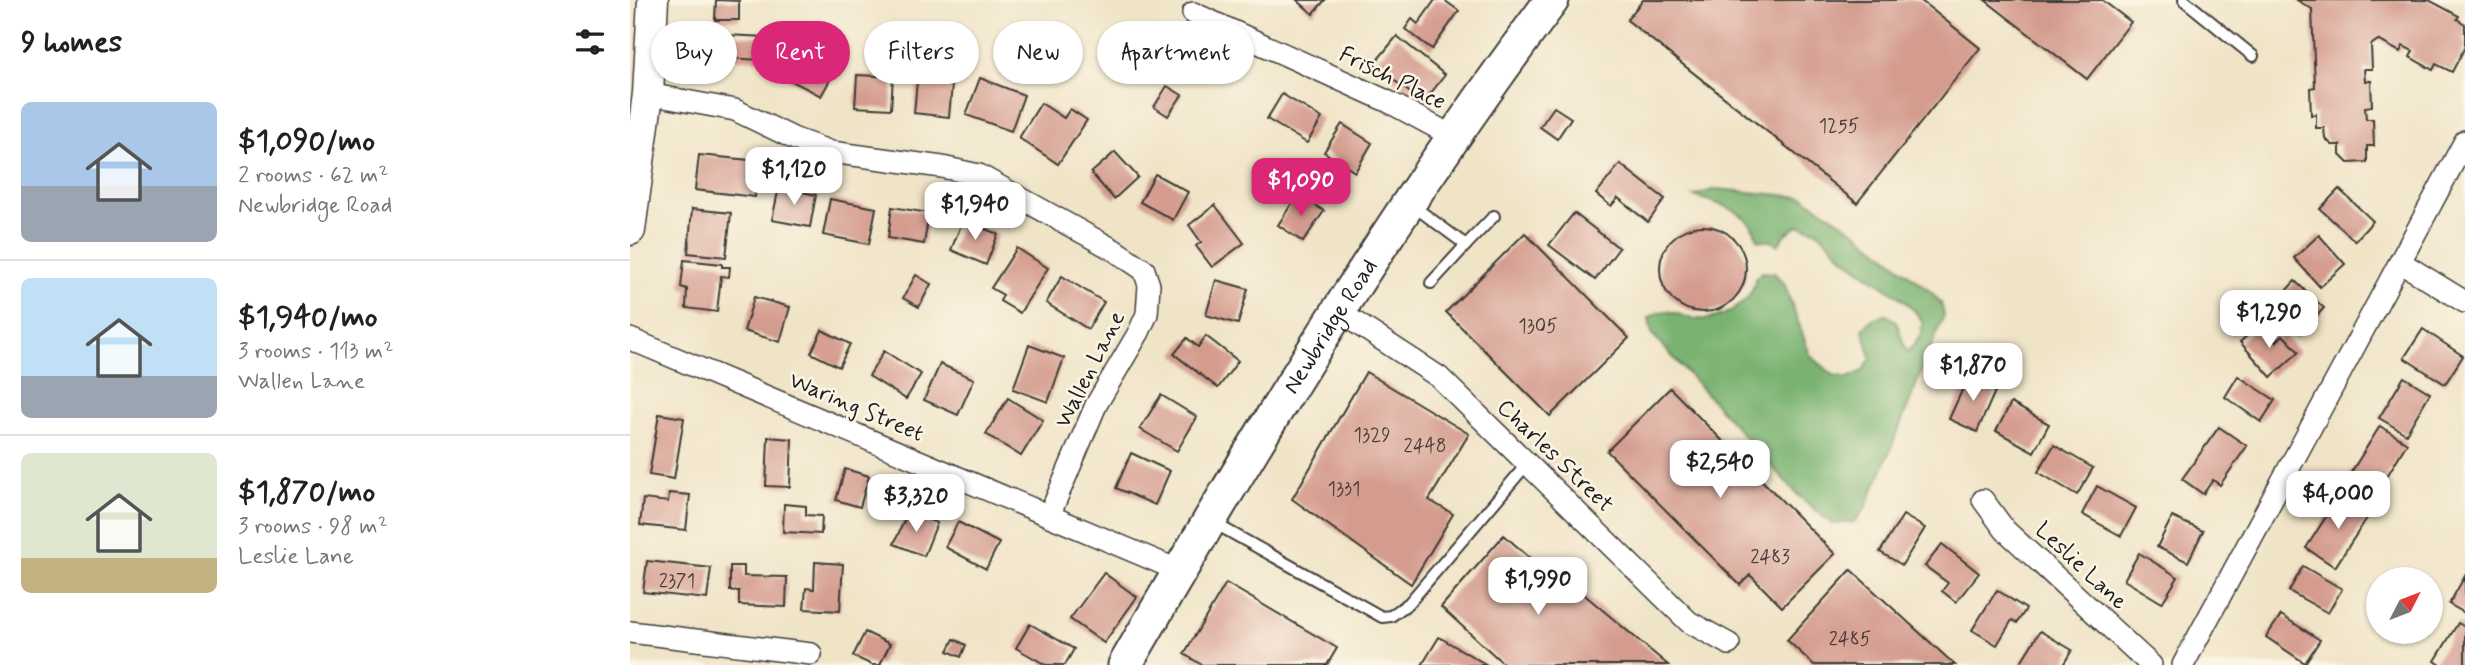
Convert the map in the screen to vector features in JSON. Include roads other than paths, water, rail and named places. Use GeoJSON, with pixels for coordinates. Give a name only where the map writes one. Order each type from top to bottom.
{"type":"FeatureCollection","features":[{"type":"Feature","properties":{"kind":"main road"},"geometry":{"type":"LineString","coordinates":[[630,230],[635,147],[648,94],[653,0]]}},
{"type":"Feature","properties":{"kind":"main road","name":"Newbridge Road"},"geometry":{"type":"LineString","coordinates":[[1125,665],[1338,311],[1454,137],[1552,0]]}},
{"type":"Feature","properties":{"kind":"street","name":"Frisch Place"},"geometry":{"type":"LineString","coordinates":[[1193,13],[1389,102],[1454,137]]}},
{"type":"Feature","properties":{"kind":"street","name":"Wallen Lane"},"geometry":{"type":"LineString","coordinates":[[648,94],[735,110],[795,139],[831,152],[942,167],[979,175],[1114,250],[1143,270],[1149,285],[1147,314],[1096,405],[1049,516]]}},
{"type":"Feature","properties":{"kind":"street"},"geometry":{"type":"LineString","coordinates":[[2183,665],[2465,141]]}},
{"type":"Feature","properties":{"kind":"street"},"geometry":{"type":"LineString","coordinates":[[2400,262],[2465,302]]}},
{"type":"Feature","properties":{"kind":"street","name":"Charles Street"},"geometry":{"type":"LineString","coordinates":[[1338,311],[1438,377],[1689,622],[1729,644]]}},
{"type":"Feature","properties":{"kind":"street","name":"Waring Street"},"geometry":{"type":"LineString","coordinates":[[630,339],[1180,570]]}},
{"type":"Feature","properties":{"kind":"street","name":"Leslie Lane"},"geometry":{"type":"LineString","coordinates":[[1983,500],[2005,530],[2151,665]]}},
{"type":"Feature","properties":{"kind":"street"},"geometry":{"type":"LineString","coordinates":[[630,632],[811,654]]}},
{"type":"Feature","properties":{"kind":"lane"},"geometry":{"type":"LineString","coordinates":[[2184,0],[2253,56]]}},
{"type":"Feature","properties":{"kind":"lane"},"geometry":{"type":"LineString","coordinates":[[1409,203],[1466,246]]}},
{"type":"Feature","properties":{"kind":"lane"},"geometry":{"type":"LineString","coordinates":[[1431,283],[1494,216]]}},
{"type":"Feature","properties":{"kind":"lane"},"geometry":{"type":"LineString","coordinates":[[1210,521],[1382,617],[1391,616],[1409,603],[1527,464]]}}]}
